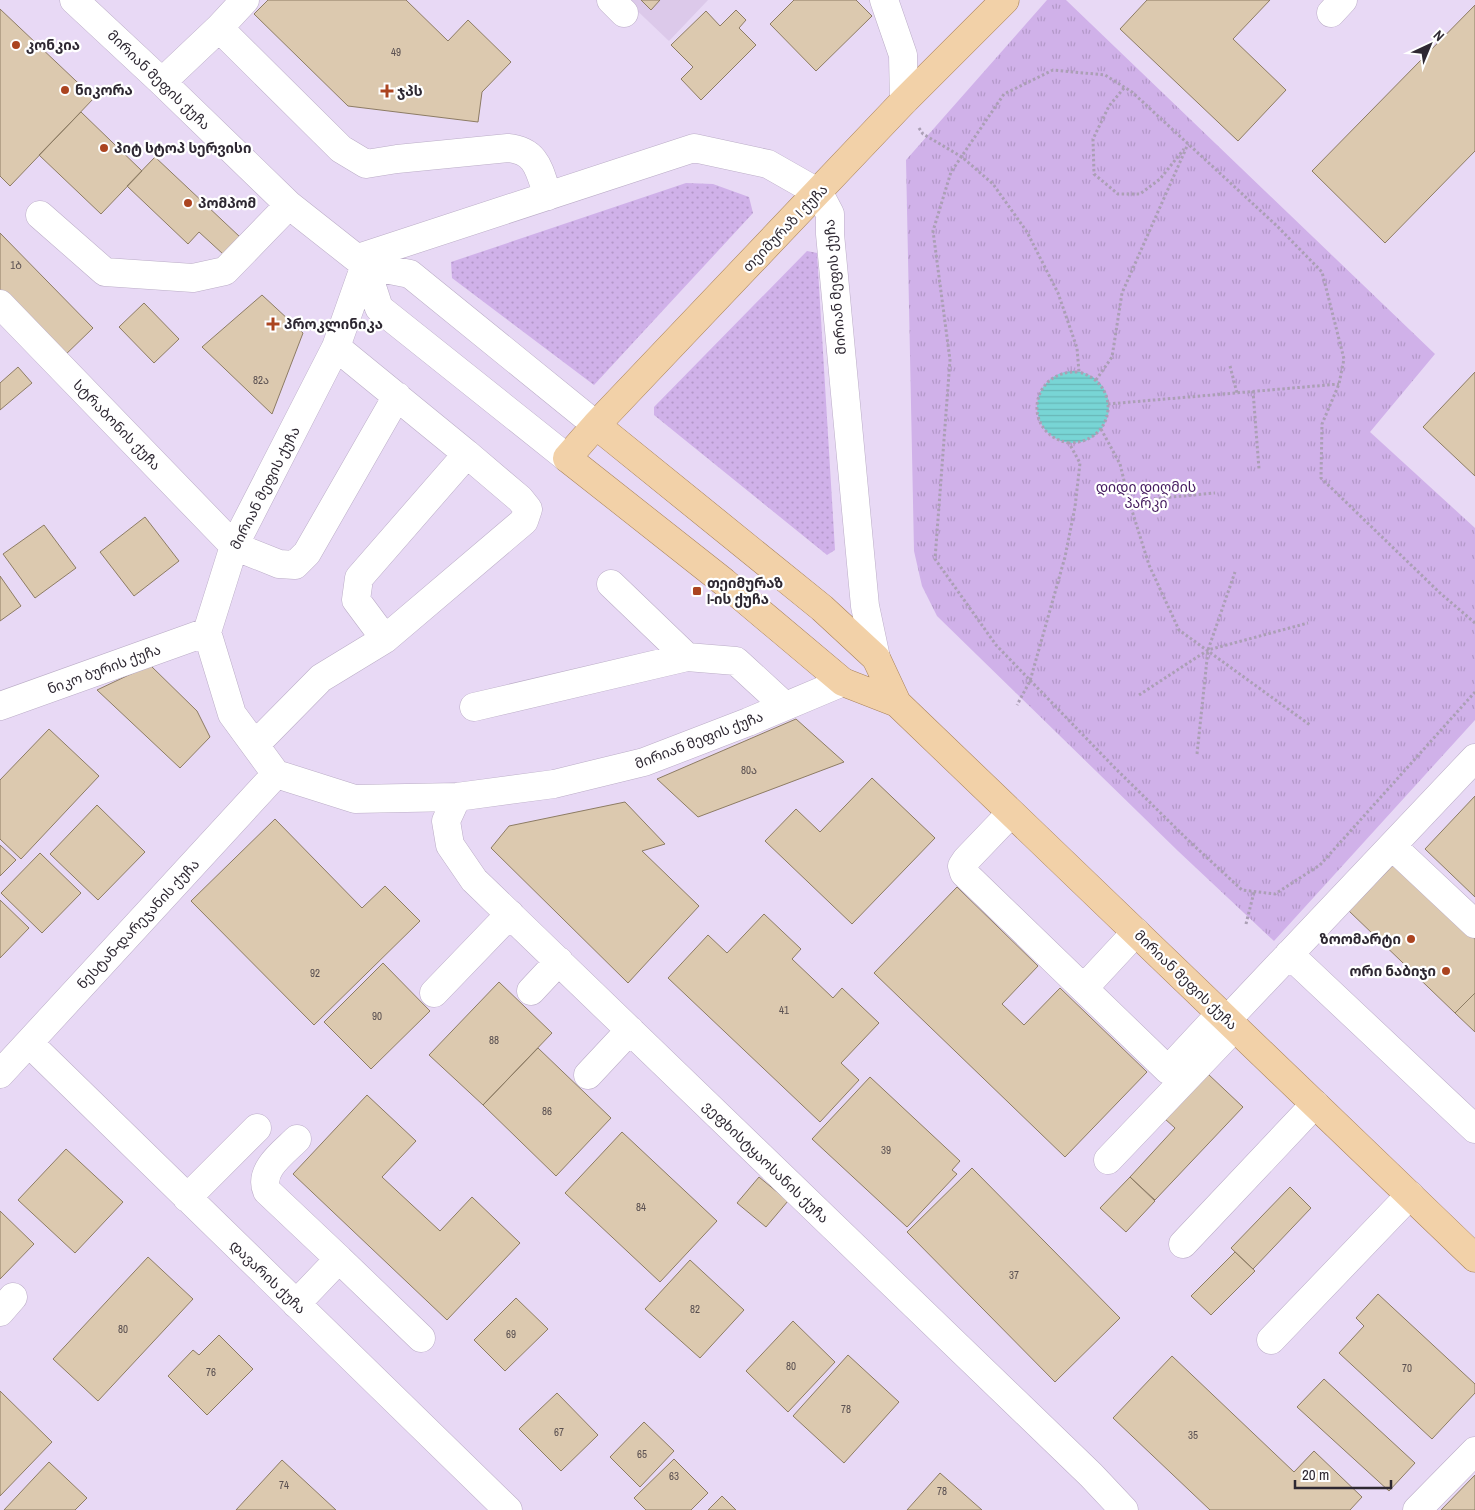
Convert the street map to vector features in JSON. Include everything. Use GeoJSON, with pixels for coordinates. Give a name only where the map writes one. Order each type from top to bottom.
{"type":"FeatureCollection","features":[{"type":"Feature","properties":{"kind":"main road","name":"თეიმურაზ I ქუჩა"},"geometry":{"type":"LineString","coordinates":[[567,458],[596,425],[904,102],[1005,0]]}},
{"type":"Feature","properties":{"kind":"main road","name":"მირიან მეფის ქუჩა"},"geometry":{"type":"LineString","coordinates":[[596,425],[822,608],[876,658],[897,702],[1475,1258]]}},
{"type":"Feature","properties":{"kind":"main road","name":"მირიან მეფის ქუჩა"},"geometry":{"type":"LineString","coordinates":[[567,458],[724,582],[843,682],[897,702]]}},
{"type":"Feature","properties":{"kind":"street","name":"მირიან მეფის ქუჩა"},"geometry":{"type":"LineString","coordinates":[[74,0],[289,205],[362,261],[410,274],[596,425]]}},
{"type":"Feature","properties":{"kind":"street"},"geometry":{"type":"LineString","coordinates":[[162,82],[219,28],[245,0]]}},
{"type":"Feature","properties":{"kind":"street"},"geometry":{"type":"LineString","coordinates":[[884,0],[903,55],[904,102]]}},
{"type":"Feature","properties":{"kind":"street"},"geometry":{"type":"LineString","coordinates":[[219,28],[341,149],[366,164],[397,159],[508,148],[517,149],[529,154],[535,160],[548,196]]}},
{"type":"Feature","properties":{"kind":"street"},"geometry":{"type":"LineString","coordinates":[[362,261],[548,196],[694,148],[768,164],[819,193]]}},
{"type":"Feature","properties":{"kind":"street","name":"მირიან მეფის ქუჩა"},"geometry":{"type":"LineString","coordinates":[[819,193],[830,214],[830,234],[864,606],[876,658]]}},
{"type":"Feature","properties":{"kind":"street"},"geometry":{"type":"LineString","coordinates":[[40,215],[105,272],[193,278],[225,271],[289,205]]}},
{"type":"Feature","properties":{"kind":"street","name":"მირიან მეფის ქუჩა"},"geometry":{"type":"LineString","coordinates":[[207,632],[234,546],[336,347],[362,261]]}},
{"type":"Feature","properties":{"kind":"street","name":"მირიან მეფის ქუჩა"},"geometry":{"type":"LineString","coordinates":[[362,261],[379,308],[567,458]]}},
{"type":"Feature","properties":{"kind":"street","name":"სტრაბონის ქუჩა"},"geometry":{"type":"LineString","coordinates":[[0,304],[234,546]]}},
{"type":"Feature","properties":{"kind":"street"},"geometry":{"type":"LineString","coordinates":[[255,745],[322,678],[385,639],[524,521],[528,509],[520,499],[467,454],[336,347]]}},
{"type":"Feature","properties":{"kind":"street"},"geometry":{"type":"LineString","coordinates":[[234,546],[279,564],[295,564],[307,554],[397,396]]}},
{"type":"Feature","properties":{"kind":"street"},"geometry":{"type":"LineString","coordinates":[[385,639],[356,600],[359,578],[467,454]]}},
{"type":"Feature","properties":{"kind":"street"},"geometry":{"type":"LineString","coordinates":[[611,584],[687,657]]}},
{"type":"Feature","properties":{"kind":"street"},"geometry":{"type":"LineString","coordinates":[[207,632],[232,714],[276,774]]}},
{"type":"Feature","properties":{"kind":"street","name":"ნიკო ბურის ქუჩა"},"geometry":{"type":"LineString","coordinates":[[0,706],[207,632]]}},
{"type":"Feature","properties":{"kind":"street"},"geometry":{"type":"LineString","coordinates":[[474,707],[687,657],[736,661],[785,706]]}},
{"type":"Feature","properties":{"kind":"street","name":"მირიან მეფის ქუჩა"},"geometry":{"type":"LineString","coordinates":[[276,774],[355,799],[457,797],[554,784],[644,762],[843,682]]}},
{"type":"Feature","properties":{"kind":"street"},"geometry":{"type":"LineString","coordinates":[[1108,1160],[1228,1020],[1475,758]]}},
{"type":"Feature","properties":{"kind":"street","name":"ნესტან-დარეჯანის ქუჩა"},"geometry":{"type":"LineString","coordinates":[[0,1074],[276,774]]}},
{"type":"Feature","properties":{"kind":"street","name":"ვეფხისტყაოსანის ქუჩა"},"geometry":{"type":"LineString","coordinates":[[457,797],[446,820],[450,845],[474,880],[1084,1468],[1124,1510]]}},
{"type":"Feature","properties":{"kind":"street"},"geometry":{"type":"LineString","coordinates":[[1011,812],[966,860],[962,866],[964,873],[1168,1070]]}},
{"type":"Feature","properties":{"kind":"street"},"geometry":{"type":"LineString","coordinates":[[1392,846],[1475,924]]}},
{"type":"Feature","properties":{"kind":"street"},"geometry":{"type":"LineString","coordinates":[[434,993],[510,914]]}},
{"type":"Feature","properties":{"kind":"street"},"geometry":{"type":"LineString","coordinates":[[1084,988],[1136,932]]}},
{"type":"Feature","properties":{"kind":"street"},"geometry":{"type":"LineString","coordinates":[[1289,954],[1475,1129]]}},
{"type":"Feature","properties":{"kind":"street"},"geometry":{"type":"LineString","coordinates":[[531,991],[559,961]]}},
{"type":"Feature","properties":{"kind":"street"},"geometry":{"type":"LineString","coordinates":[[1139,1101],[1168,1070],[1228,1020]]}},
{"type":"Feature","properties":{"kind":"street"},"geometry":{"type":"LineString","coordinates":[[588,1075],[630,1030]]}},
{"type":"Feature","properties":{"kind":"street","name":"დავარის ქუჩა"},"geometry":{"type":"LineString","coordinates":[[28,1043],[508,1510]]}},
{"type":"Feature","properties":{"kind":"street"},"geometry":{"type":"LineString","coordinates":[[1183,1244],[1315,1104]]}},
{"type":"Feature","properties":{"kind":"street"},"geometry":{"type":"LineString","coordinates":[[187,1198],[257,1128]]}},
{"type":"Feature","properties":{"kind":"street"},"geometry":{"type":"LineString","coordinates":[[297,1139],[265,1174],[264,1184],[267,1190],[421,1338]]}},
{"type":"Feature","properties":{"kind":"street"},"geometry":{"type":"LineString","coordinates":[[1271,1340],[1410,1195]]}},
{"type":"Feature","properties":{"kind":"street"},"geometry":{"type":"LineString","coordinates":[[296,1304],[339,1259]]}},
{"type":"Feature","properties":{"kind":"street"},"geometry":{"type":"LineString","coordinates":[[1417,1510],[1475,1451]]}},
{"type":"Feature","properties":{"kind":"path"},"geometry":{"type":"LineString","coordinates":[[1475,623],[1440,593],[1320,478],[1322,424],[1339,384],[1344,359],[1322,272],[1277,226],[1132,92],[1105,75],[1052,70],[1004,94],[951,172],[933,230],[950,360],[935,559],[996,645],[1188,840],[1242,890],[1274,894],[1320,865],[1475,692]]}},
{"type":"Feature","properties":{"kind":"path"},"geometry":{"type":"LineString","coordinates":[[1124,88],[1109,106],[1093,139],[1094,174],[1118,194],[1140,194],[1160,179],[1188,144]]}},
{"type":"Feature","properties":{"kind":"path"},"geometry":{"type":"LineString","coordinates":[[923,134],[962,158],[993,184],[1026,232],[1058,293],[1078,348],[1079,372]]}},
{"type":"Feature","properties":{"kind":"path"},"geometry":{"type":"LineString","coordinates":[[1096,380],[1112,357],[1122,293],[1188,144]]}},
{"type":"Feature","properties":{"kind":"path"},"geometry":{"type":"LineString","coordinates":[[1230,366],[1237,393]]}},
{"type":"Feature","properties":{"kind":"path"},"geometry":{"type":"LineString","coordinates":[[1061,372],[1079,372],[1092,376],[1104,390],[1108,404],[1106,420],[1101,429],[1086,441],[1069,443],[1056,439],[1043,428],[1038,419],[1036,404],[1041,390],[1049,380],[1061,372]]}},
{"type":"Feature","properties":{"kind":"path"},"geometry":{"type":"LineString","coordinates":[[1108,404],[1339,384]]}},
{"type":"Feature","properties":{"kind":"path"},"geometry":{"type":"LineString","coordinates":[[1253,391],[1259,469]]}},
{"type":"Feature","properties":{"kind":"path"},"geometry":{"type":"LineString","coordinates":[[1101,429],[1120,464],[1129,501],[1149,565],[1179,630],[1310,725]]}},
{"type":"Feature","properties":{"kind":"path"},"geometry":{"type":"LineString","coordinates":[[1016,705],[1030,681],[1065,557],[1075,507],[1080,463],[1069,443]]}},
{"type":"Feature","properties":{"kind":"path"},"geometry":{"type":"LineString","coordinates":[[1129,501],[1214,493]]}},
{"type":"Feature","properties":{"kind":"path"},"geometry":{"type":"LineString","coordinates":[[1197,754],[1208,650],[1235,572]]}},
{"type":"Feature","properties":{"kind":"path"},"geometry":{"type":"LineString","coordinates":[[1139,695],[1208,650],[1308,623]]}},
{"type":"Feature","properties":{"kind":"path"},"geometry":{"type":"LineString","coordinates":[[1246,924],[1254,892]]}},
{"type":"Feature","properties":{"kind":"shaded area"},"geometry":{"type":"Polygon","coordinates":[[[626,0],[708,0],[669,41],[626,0]]]}},
{"type":"Feature","properties":{"kind":"shaded area"},"geometry":{"type":"Polygon","coordinates":[[[1073,371],[1093,377],[1103,387],[1109,407],[1103,427],[1093,437],[1073,443],[1053,437],[1043,427],[1037,407],[1043,387],[1053,377],[1073,371]]]}},
{"type":"Feature","properties":{"kind":"green space","name":"დიდი დიღმის პარკი"},"geometry":{"type":"Polygon","coordinates":[[[1047,0],[1066,0],[1435,354],[1370,432],[1475,528],[1475,720],[1274,941],[1178,851],[937,616],[922,586],[914,551],[906,160],[1047,0]]]}},
{"type":"Feature","properties":{"kind":"green space"},"geometry":{"type":"Polygon","coordinates":[[[686,183],[713,184],[749,197],[753,213],[594,385],[452,278],[451,262],[686,183]]]}},
{"type":"Feature","properties":{"kind":"green space"},"geometry":{"type":"Polygon","coordinates":[[[807,251],[817,253],[835,550],[827,555],[654,415],[654,407],[807,251]]]}},
{"type":"Feature","properties":{"kind":"building"},"geometry":{"type":"Polygon","coordinates":[[[268,0],[406,0],[448,41],[468,20],[511,62],[482,92],[478,122],[348,106],[254,14],[268,0]]]}},
{"type":"Feature","properties":{"kind":"building"},"geometry":{"type":"Polygon","coordinates":[[[641,0],[660,0],[651,10],[641,0]]]}},
{"type":"Feature","properties":{"kind":"building"},"geometry":{"type":"Polygon","coordinates":[[[794,0],[856,0],[872,16],[816,71],[770,24],[794,0]]]}},
{"type":"Feature","properties":{"kind":"building"},"geometry":{"type":"Polygon","coordinates":[[[1147,0],[1270,0],[1233,39],[1286,90],[1238,141],[1120,29],[1147,0]]]}},
{"type":"Feature","properties":{"kind":"building"},"geometry":{"type":"Polygon","coordinates":[[[1475,5],[1475,151],[1385,243],[1312,171],[1475,5]]]}},
{"type":"Feature","properties":{"kind":"building"},"geometry":{"type":"Polygon","coordinates":[[[0,9],[94,98],[10,186],[0,176],[0,9]]]}},
{"type":"Feature","properties":{"kind":"building"},"geometry":{"type":"Polygon","coordinates":[[[736,10],[746,20],[739,28],[756,45],[701,100],[681,79],[693,67],[671,45],[706,11],[720,26],[736,10]]]}},
{"type":"Feature","properties":{"kind":"building"},"geometry":{"type":"Polygon","coordinates":[[[81,112],[142,171],[101,214],[39,155],[81,112]]]}},
{"type":"Feature","properties":{"kind":"building"},"geometry":{"type":"Polygon","coordinates":[[[155,157],[240,237],[223,254],[199,232],[188,244],[127,186],[155,157]]]}},
{"type":"Feature","properties":{"kind":"building"},"geometry":{"type":"Polygon","coordinates":[[[0,233],[93,328],[61,359],[0,297],[0,233]]]}},
{"type":"Feature","properties":{"kind":"building"},"geometry":{"type":"Polygon","coordinates":[[[262,295],[303,333],[272,414],[202,347],[262,295]]]}},
{"type":"Feature","properties":{"kind":"building"},"geometry":{"type":"Polygon","coordinates":[[[144,303],[179,339],[154,363],[119,327],[144,303]]]}},
{"type":"Feature","properties":{"kind":"building"},"geometry":{"type":"Polygon","coordinates":[[[18,367],[32,383],[0,410],[0,383],[18,367]]]}},
{"type":"Feature","properties":{"kind":"building"},"geometry":{"type":"Polygon","coordinates":[[[1475,372],[1475,476],[1423,427],[1475,372]]]}},
{"type":"Feature","properties":{"kind":"building"},"geometry":{"type":"Polygon","coordinates":[[[145,517],[179,561],[134,596],[100,552],[145,517]]]}},
{"type":"Feature","properties":{"kind":"building"},"geometry":{"type":"Polygon","coordinates":[[[44,525],[76,568],[35,598],[3,554],[44,525]]]}},
{"type":"Feature","properties":{"kind":"building"},"geometry":{"type":"Polygon","coordinates":[[[0,576],[21,606],[0,621],[0,576]]]}},
{"type":"Feature","properties":{"kind":"building"},"geometry":{"type":"Polygon","coordinates":[[[150,665],[197,711],[210,737],[180,768],[97,690],[150,665]]]}},
{"type":"Feature","properties":{"kind":"building"},"geometry":{"type":"Polygon","coordinates":[[[796,719],[844,762],[698,817],[657,779],[796,719]]]}},
{"type":"Feature","properties":{"kind":"building"},"geometry":{"type":"Polygon","coordinates":[[[49,729],[99,776],[21,859],[0,839],[0,780],[49,729]]]}},
{"type":"Feature","properties":{"kind":"building"},"geometry":{"type":"Polygon","coordinates":[[[872,778],[935,838],[852,924],[765,841],[796,809],[820,832],[872,778]]]}},
{"type":"Feature","properties":{"kind":"building"},"geometry":{"type":"Polygon","coordinates":[[[1475,796],[1475,897],[1425,849],[1475,796]]]}},
{"type":"Feature","properties":{"kind":"building"},"geometry":{"type":"Polygon","coordinates":[[[625,802],[665,844],[642,851],[699,906],[628,983],[491,848],[509,826],[625,802]]]}},
{"type":"Feature","properties":{"kind":"building"},"geometry":{"type":"Polygon","coordinates":[[[97,805],[145,852],[98,900],[50,854],[97,805]]]}},
{"type":"Feature","properties":{"kind":"building"},"geometry":{"type":"Polygon","coordinates":[[[275,819],[362,908],[385,886],[420,921],[314,1025],[191,901],[275,819]]]}},
{"type":"Feature","properties":{"kind":"building"},"geometry":{"type":"Polygon","coordinates":[[[0,845],[16,860],[0,876],[0,845]]]}},
{"type":"Feature","properties":{"kind":"building"},"geometry":{"type":"Polygon","coordinates":[[[40,853],[81,893],[42,933],[1,893],[40,853]]]}},
{"type":"Feature","properties":{"kind":"building"},"geometry":{"type":"Polygon","coordinates":[[[1395,863],[1475,939],[1475,993],[1455,1013],[1349,911],[1395,863]]]}},
{"type":"Feature","properties":{"kind":"building"},"geometry":{"type":"Polygon","coordinates":[[[957,887],[1038,966],[1002,1004],[1024,1025],[1060,988],[1147,1072],[1065,1157],[874,973],[957,887]]]}},
{"type":"Feature","properties":{"kind":"building"},"geometry":{"type":"Polygon","coordinates":[[[0,900],[29,928],[0,958],[0,900]]]}},
{"type":"Feature","properties":{"kind":"building"},"geometry":{"type":"Polygon","coordinates":[[[764,914],[801,949],[792,959],[833,998],[842,988],[879,1023],[841,1063],[859,1080],[820,1122],[668,978],[708,935],[727,953],[764,914]]]}},
{"type":"Feature","properties":{"kind":"building"},"geometry":{"type":"Polygon","coordinates":[[[383,963],[430,1011],[371,1069],[324,1022],[383,963]]]}},
{"type":"Feature","properties":{"kind":"building"},"geometry":{"type":"Polygon","coordinates":[[[499,982],[552,1033],[483,1105],[429,1055],[499,982]]]}},
{"type":"Feature","properties":{"kind":"building"},"geometry":{"type":"Polygon","coordinates":[[[1475,993],[1475,1032],[1455,1013],[1475,993]]]}},
{"type":"Feature","properties":{"kind":"building"},"geometry":{"type":"Polygon","coordinates":[[[538,1048],[611,1118],[556,1176],[483,1105],[538,1048]]]}},
{"type":"Feature","properties":{"kind":"building"},"geometry":{"type":"Polygon","coordinates":[[[1208,1074],[1243,1107],[1155,1200],[1130,1177],[1175,1128],[1165,1119],[1208,1074]]]}},
{"type":"Feature","properties":{"kind":"building"},"geometry":{"type":"Polygon","coordinates":[[[870,1077],[960,1161],[952,1170],[957,1174],[907,1227],[812,1139],[870,1077]]]}},
{"type":"Feature","properties":{"kind":"building"},"geometry":{"type":"Polygon","coordinates":[[[367,1095],[416,1141],[382,1177],[440,1231],[472,1197],[520,1243],[447,1320],[293,1174],[367,1095]]]}},
{"type":"Feature","properties":{"kind":"building"},"geometry":{"type":"Polygon","coordinates":[[[622,1132],[717,1221],[660,1282],[565,1193],[622,1132]]]}},
{"type":"Feature","properties":{"kind":"building"},"geometry":{"type":"Polygon","coordinates":[[[66,1149],[123,1202],[75,1253],[18,1200],[66,1149]]]}},
{"type":"Feature","properties":{"kind":"building"},"geometry":{"type":"Polygon","coordinates":[[[972,1168],[1120,1318],[1055,1382],[907,1232],[972,1168]]]}},
{"type":"Feature","properties":{"kind":"building"},"geometry":{"type":"Polygon","coordinates":[[[759,1177],[788,1201],[766,1227],[737,1203],[759,1177]]]}},
{"type":"Feature","properties":{"kind":"building"},"geometry":{"type":"Polygon","coordinates":[[[1130,1177],[1155,1201],[1126,1232],[1100,1208],[1130,1177]]]}},
{"type":"Feature","properties":{"kind":"building"},"geometry":{"type":"Polygon","coordinates":[[[1290,1187],[1311,1208],[1253,1269],[1231,1248],[1290,1187]]]}},
{"type":"Feature","properties":{"kind":"building"},"geometry":{"type":"Polygon","coordinates":[[[0,1211],[34,1244],[0,1279],[0,1211]]]}},
{"type":"Feature","properties":{"kind":"building"},"geometry":{"type":"Polygon","coordinates":[[[1235,1252],[1255,1271],[1211,1315],[1191,1296],[1235,1252]]]}},
{"type":"Feature","properties":{"kind":"building"},"geometry":{"type":"Polygon","coordinates":[[[148,1257],[193,1299],[98,1401],[53,1359],[148,1257]]]}},
{"type":"Feature","properties":{"kind":"building"},"geometry":{"type":"Polygon","coordinates":[[[690,1260],[744,1310],[700,1358],[645,1309],[690,1260]]]}},
{"type":"Feature","properties":{"kind":"building"},"geometry":{"type":"Polygon","coordinates":[[[1378,1294],[1475,1384],[1475,1393],[1432,1439],[1339,1353],[1364,1326],[1356,1318],[1378,1294]]]}},
{"type":"Feature","properties":{"kind":"building"},"geometry":{"type":"Polygon","coordinates":[[[516,1298],[548,1329],[505,1371],[474,1340],[516,1298]]]}},
{"type":"Feature","properties":{"kind":"building"},"geometry":{"type":"Polygon","coordinates":[[[793,1321],[835,1362],[788,1412],[746,1371],[793,1321]]]}},
{"type":"Feature","properties":{"kind":"building"},"geometry":{"type":"Polygon","coordinates":[[[219,1335],[253,1369],[207,1415],[168,1376],[193,1350],[199,1355],[219,1335]]]}},
{"type":"Feature","properties":{"kind":"building"},"geometry":{"type":"Polygon","coordinates":[[[848,1355],[899,1402],[844,1463],[793,1416],[848,1355]]]}},
{"type":"Feature","properties":{"kind":"building"},"geometry":{"type":"Polygon","coordinates":[[[1172,1356],[1294,1472],[1314,1451],[1362,1497],[1350,1510],[1210,1510],[1113,1418],[1172,1356]]]}},
{"type":"Feature","properties":{"kind":"building"},"geometry":{"type":"Polygon","coordinates":[[[1324,1379],[1415,1463],[1389,1491],[1297,1407],[1324,1379]]]}},
{"type":"Feature","properties":{"kind":"building"},"geometry":{"type":"Polygon","coordinates":[[[0,1391],[52,1442],[0,1496],[0,1391]]]}},
{"type":"Feature","properties":{"kind":"building"},"geometry":{"type":"Polygon","coordinates":[[[557,1393],[598,1435],[561,1471],[519,1429],[557,1393]]]}},
{"type":"Feature","properties":{"kind":"building"},"geometry":{"type":"Polygon","coordinates":[[[644,1422],[674,1451],[640,1487],[610,1457],[644,1422]]]}},
{"type":"Feature","properties":{"kind":"building"},"geometry":{"type":"Polygon","coordinates":[[[674,1459],[708,1493],[691,1510],[646,1510],[634,1498],[674,1459]]]}},
{"type":"Feature","properties":{"kind":"building"},"geometry":{"type":"Polygon","coordinates":[[[282,1460],[336,1510],[236,1510],[282,1460]]]}},
{"type":"Feature","properties":{"kind":"building"},"geometry":{"type":"Polygon","coordinates":[[[49,1462],[87,1498],[75,1510],[4,1510],[49,1462]]]}},
{"type":"Feature","properties":{"kind":"building"},"geometry":{"type":"Polygon","coordinates":[[[940,1473],[982,1510],[907,1510],[940,1473]]]}},
{"type":"Feature","properties":{"kind":"building"},"geometry":{"type":"Polygon","coordinates":[[[1475,1475],[1475,1510],[1441,1510],[1475,1475]]]}},
{"type":"Feature","properties":{"kind":"building"},"geometry":{"type":"Polygon","coordinates":[[[722,1496],[736,1510],[708,1510],[722,1496]]]}},
{"type":"Feature","properties":{"kind":"place","name":"კონკია"},"geometry":{"type":"Point","coordinates":[16,45]}},
{"type":"Feature","properties":{"kind":"place","name":"ნიკორა"},"geometry":{"type":"Point","coordinates":[65,90]}},
{"type":"Feature","properties":{"kind":"place","name":"ჯპს"},"geometry":{"type":"Point","coordinates":[387,91]}},
{"type":"Feature","properties":{"kind":"place","name":"პიტ სტოპ სერვისი"},"geometry":{"type":"Point","coordinates":[104,148]}},
{"type":"Feature","properties":{"kind":"place","name":"პომპომ"},"geometry":{"type":"Point","coordinates":[188,203]}},
{"type":"Feature","properties":{"kind":"place","name":"პროკლინიკა"},"geometry":{"type":"Point","coordinates":[273,324]}},
{"type":"Feature","properties":{"kind":"place","name":"თეიმურაზ I-ის ქუჩა"},"geometry":{"type":"Point","coordinates":[697,591]}},
{"type":"Feature","properties":{"kind":"place","name":"ზოომარტი"},"geometry":{"type":"Point","coordinates":[1411,939]}},
{"type":"Feature","properties":{"kind":"place","name":"ორი ნაბიჯი"},"geometry":{"type":"Point","coordinates":[1446,971]}}]}
